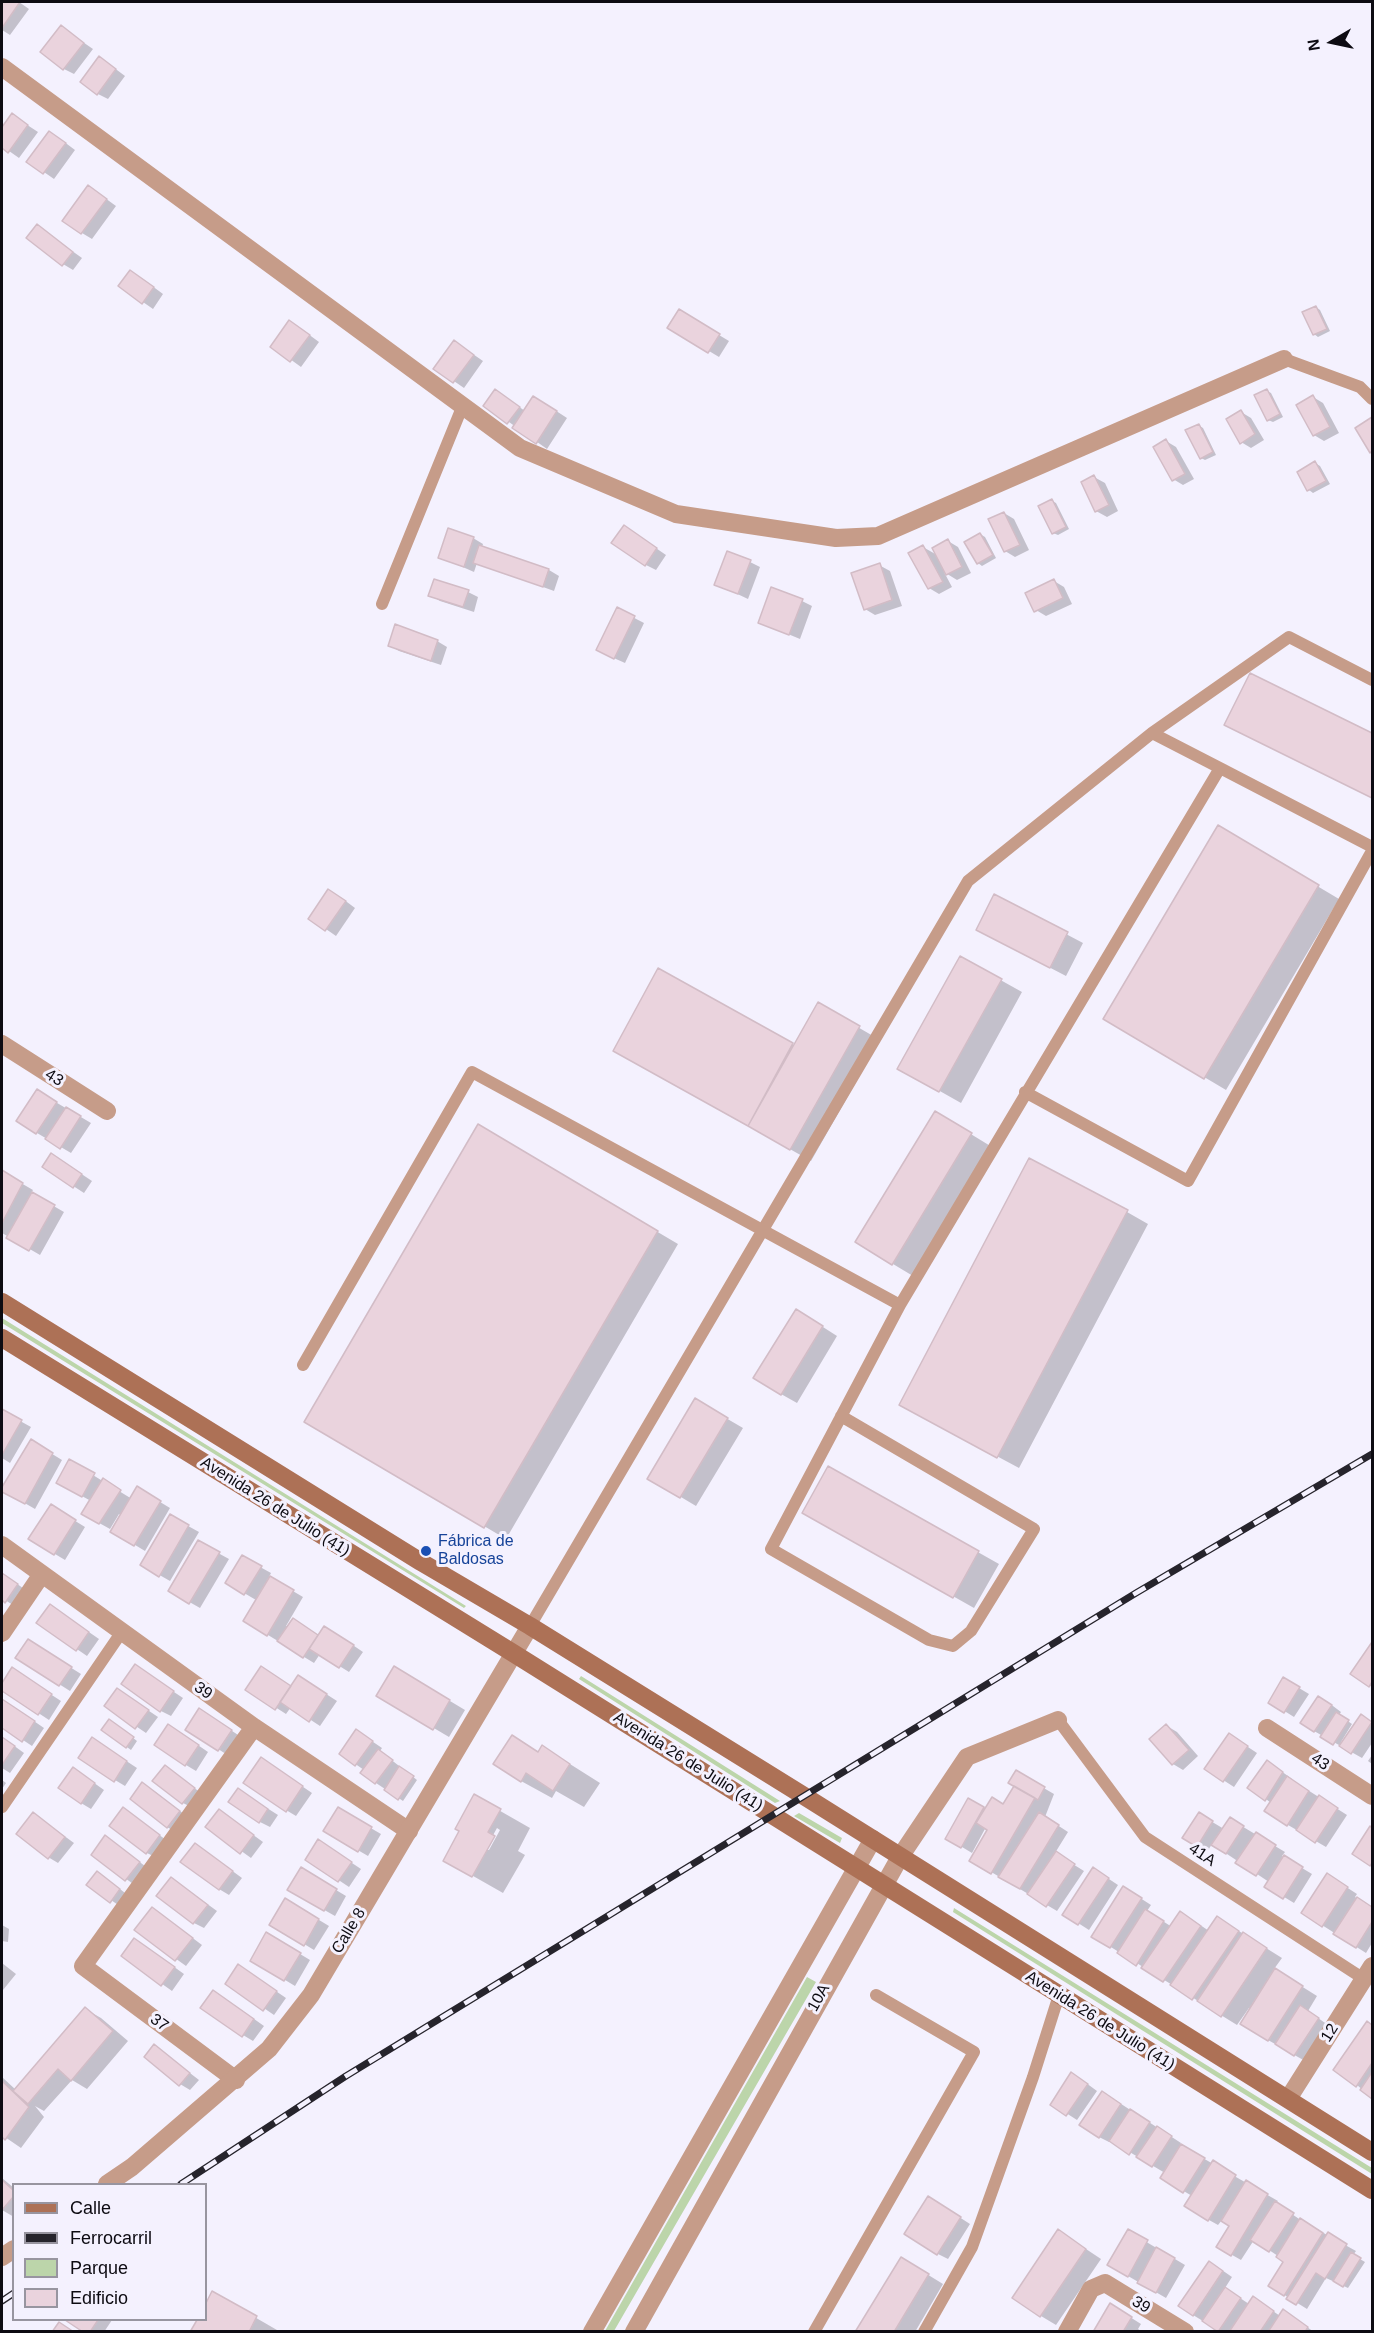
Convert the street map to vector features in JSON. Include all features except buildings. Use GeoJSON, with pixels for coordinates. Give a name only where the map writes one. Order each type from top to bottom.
{"type":"FeatureCollection","features":[{"type":"Feature","properties":{"kind":"main road","name":"Avenida 26 de Julio (41)"},"geometry":{"type":"LineString","coordinates":[[2,1302],[421,1562],[530,1626],[1372,2152]]}},
{"type":"Feature","properties":{"kind":"main road","name":"Avenida 26 de Julio (41)"},"geometry":{"type":"LineString","coordinates":[[2,1338],[513,1653],[1372,2190]]}},
{"type":"Feature","properties":{"kind":"street"},"geometry":{"type":"LineString","coordinates":[[2,67],[520,447],[676,514],[836,538],[878,536],[1284,359]]}},
{"type":"Feature","properties":{"kind":"street","name":"43"},"geometry":{"type":"LineString","coordinates":[[2,1044],[107,1111]]}},
{"type":"Feature","properties":{"kind":"street","name":"39"},"geometry":{"type":"LineString","coordinates":[[2,1545],[254,1727],[409,1831]]}},
{"type":"Feature","properties":{"kind":"street"},"geometry":{"type":"LineString","coordinates":[[2,1633],[42,1574]]}},
{"type":"Feature","properties":{"kind":"street","name":"Calle 8"},"geometry":{"type":"LineString","coordinates":[[108,2183],[132,2167],[269,2049],[311,1995],[530,1626]]}},
{"type":"Feature","properties":{"kind":"street","name":"10A"},"geometry":{"type":"LineString","coordinates":[[634,2331],[883,1886],[967,1757],[1058,1720]]}},
{"type":"Feature","properties":{"kind":"street","name":"37"},"geometry":{"type":"LineString","coordinates":[[236,2079],[83,1966],[254,1727]]}},
{"type":"Feature","properties":{"kind":"street","name":"43"},"geometry":{"type":"LineString","coordinates":[[1267,1728],[1372,1796]]}},
{"type":"Feature","properties":{"kind":"street","name":"10A"},"geometry":{"type":"LineString","coordinates":[[592,2331],[873,1839]]}},
{"type":"Feature","properties":{"kind":"street","name":"12"},"geometry":{"type":"LineString","coordinates":[[1288,2100],[1368,1973]]}},
{"type":"Feature","properties":{"kind":"street","name":"39"},"geometry":{"type":"LineString","coordinates":[[1067,2331],[1092,2289],[1096,2285],[1105,2283],[1185,2331]]}},
{"type":"Feature","properties":{"kind":"lane"},"geometry":{"type":"LineString","coordinates":[[1284,359],[1360,387],[1372,399]]}},
{"type":"Feature","properties":{"kind":"lane"},"geometry":{"type":"LineString","coordinates":[[382,604],[463,405]]}},
{"type":"Feature","properties":{"kind":"lane"},"geometry":{"type":"LineString","coordinates":[[530,1626],[968,881],[1152,733],[1289,637],[1372,680]]}},
{"type":"Feature","properties":{"kind":"lane"},"geometry":{"type":"LineString","coordinates":[[1026,1092],[1188,1181],[1372,849],[1152,733]]}},
{"type":"Feature","properties":{"kind":"lane"},"geometry":{"type":"LineString","coordinates":[[841,1416],[1034,1529],[971,1631],[953,1646],[929,1640],[771,1549],[841,1416],[900,1305],[1220,768]]}},
{"type":"Feature","properties":{"kind":"lane"},"geometry":{"type":"LineString","coordinates":[[303,1365],[472,1072],[900,1305]]}},
{"type":"Feature","properties":{"kind":"lane"},"geometry":{"type":"LineString","coordinates":[[2,1808],[121,1633]]}},
{"type":"Feature","properties":{"kind":"lane","name":"41A"},"geometry":{"type":"LineString","coordinates":[[1058,1720],[1144,1837],[1368,1973]]}},
{"type":"Feature","properties":{"kind":"lane"},"geometry":{"type":"LineString","coordinates":[[814,2331],[974,2052],[876,1995]]}},
{"type":"Feature","properties":{"kind":"lane"},"geometry":{"type":"LineString","coordinates":[[924,2331],[972,2247],[1033,2077],[1059,1995]]}},
{"type":"Feature","properties":{"kind":"green space"},"geometry":{"type":"Polygon","coordinates":[[[2,1318],[466,1606],[464,1608],[2,1323],[2,1318]]]}},
{"type":"Feature","properties":{"kind":"green space"},"geometry":{"type":"Polygon","coordinates":[[[581,1676],[780,1801],[775,1803],[579,1679],[581,1676]]]}},
{"type":"Feature","properties":{"kind":"green space"},"geometry":{"type":"Polygon","coordinates":[[[799,1813],[842,1838],[840,1843],[794,1816],[799,1813]]]}},
{"type":"Feature","properties":{"kind":"green space"},"geometry":{"type":"Polygon","coordinates":[[[954,1908],[1372,2168],[1372,2174],[953,1912],[954,1908]]]}},
{"type":"Feature","properties":{"kind":"green space"},"geometry":{"type":"Polygon","coordinates":[[[807,1977],[816,1982],[614,2331],[605,2331],[807,1977]]]}},
{"type":"Feature","properties":{"kind":"railway"},"geometry":{"type":"LineString","coordinates":[[183,2183],[346,2076],[1136,1593],[1372,1454]]}},
{"type":"Feature","properties":{"kind":"railway"},"geometry":{"type":"LineString","coordinates":[[2,2301],[12,2294]]}},
{"type":"Feature","properties":{"kind":"place","name":"Fábrica de Baldosas"},"geometry":{"type":"Point","coordinates":[426,1551]}}]}
